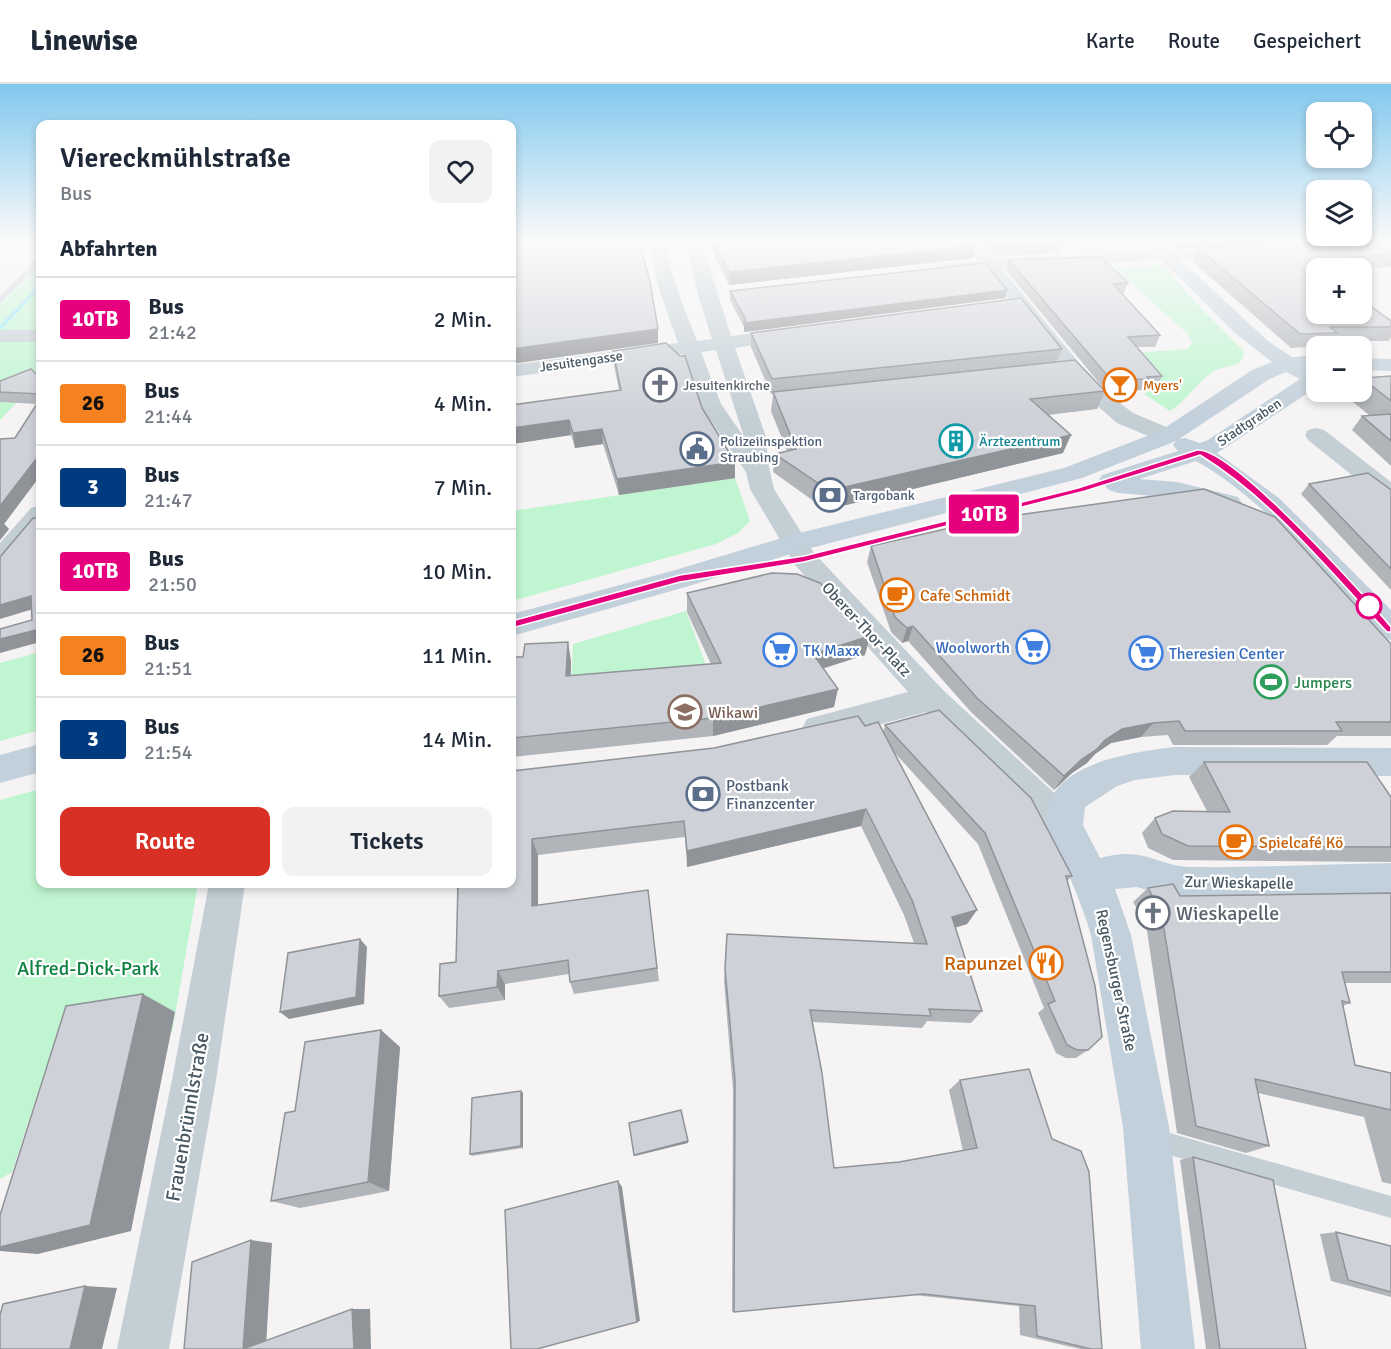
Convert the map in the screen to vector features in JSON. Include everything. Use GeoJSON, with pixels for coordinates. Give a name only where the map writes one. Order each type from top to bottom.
{"type":"FeatureCollection","features":[{"type":"Feature","properties":{"kind":"main road","name":"Stadtgraben"},"geometry":{"type":"LineString","coordinates":[[1214,299],[1256,340],[1286,364],[1306,370]]}},
{"type":"Feature","properties":{"kind":"main road","name":"Stadtgraben"},"geometry":{"type":"LineString","coordinates":[[800,551],[1073,473],[1168,436],[1260,375],[1286,364]]}},
{"type":"Feature","properties":{"kind":"main road","name":"Stadtgraben"},"geometry":{"type":"LineString","coordinates":[[800,551],[1098,484],[1200,452],[1216,445],[1306,379]]}},
{"type":"Feature","properties":{"kind":"main road"},"geometry":{"type":"LineString","coordinates":[[1168,436],[1231,471],[1262,496],[1391,629]]}},
{"type":"Feature","properties":{"kind":"main road"},"geometry":{"type":"LineString","coordinates":[[1098,484],[1167,489],[1220,499],[1251,512],[1309,544]]}},
{"type":"Feature","properties":{"kind":"main road"},"geometry":{"type":"LineString","coordinates":[[516,624],[680,579],[800,551]]}},
{"type":"Feature","properties":{"kind":"main road"},"geometry":{"type":"LineString","coordinates":[[0,770],[36,759]]}},
{"type":"Feature","properties":{"kind":"main road"},"geometry":{"type":"LineString","coordinates":[[1065,825],[1068,800],[1080,789],[1105,776],[1134,766],[1174,761],[1391,762]]}},
{"type":"Feature","properties":{"kind":"main road","name":"Regensburger Straße"},"geometry":{"type":"LineString","coordinates":[[1065,825],[1090,879],[1111,934],[1148,1138],[1168,1349]]}},
{"type":"Feature","properties":{"kind":"main road","name":"Zur Wieskapelle"},"geometry":{"type":"LineString","coordinates":[[1090,879],[1116,871],[1137,870],[1190,885],[1391,881]]}},
{"type":"Feature","properties":{"kind":"street"},"geometry":{"type":"LineString","coordinates":[[672,299],[687,348],[710,404],[758,475]]}},
{"type":"Feature","properties":{"kind":"street"},"geometry":{"type":"LineString","coordinates":[[716,299],[716,322],[723,343],[753,404],[758,475]]}},
{"type":"Feature","properties":{"kind":"street"},"geometry":{"type":"LineString","coordinates":[[1016,299],[1073,370],[1114,411],[1168,436]]}},
{"type":"Feature","properties":{"kind":"street"},"geometry":{"type":"LineString","coordinates":[[999,307],[1020,304]]}},
{"type":"Feature","properties":{"kind":"street"},"geometry":{"type":"LineString","coordinates":[[680,325],[716,322]]}},
{"type":"Feature","properties":{"kind":"street","name":"Jesuitengasse"},"geometry":{"type":"LineString","coordinates":[[516,369],[809,332]]}},
{"type":"Feature","properties":{"kind":"street"},"geometry":{"type":"LineString","coordinates":[[0,336],[36,336]]}},
{"type":"Feature","properties":{"kind":"street"},"geometry":{"type":"LineString","coordinates":[[1050,372],[1073,370]]}},
{"type":"Feature","properties":{"kind":"street"},"geometry":{"type":"LineString","coordinates":[[1316,435],[1391,494]]}},
{"type":"Feature","properties":{"kind":"street","name":"Oberer-Thor-Platz"},"geometry":{"type":"LineString","coordinates":[[758,475],[762,489],[800,551],[932,698],[1065,825]]}},
{"type":"Feature","properties":{"kind":"street"},"geometry":{"type":"LineString","coordinates":[[0,560],[36,518]]}},
{"type":"Feature","properties":{"kind":"street"},"geometry":{"type":"LineString","coordinates":[[795,733],[932,698]]}},
{"type":"Feature","properties":{"kind":"street","name":"Frauenbrünnlstraße"},"geometry":{"type":"LineString","coordinates":[[143,1349],[192,1092],[226,888]]}},
{"type":"Feature","properties":{"kind":"lane"},"geometry":{"type":"LineString","coordinates":[[1148,1138],[1228,1159],[1391,1208]]}},
{"type":"Feature","properties":{"kind":"green space"},"geometry":{"type":"Polygon","coordinates":[[[7,299],[36,299],[36,382],[0,420],[0,306],[7,299]]]}},
{"type":"Feature","properties":{"kind":"green space"},"geometry":{"type":"Polygon","coordinates":[[[1149,299],[1192,299],[1244,351],[1243,357],[1235,365],[1221,368],[1210,374],[1170,411],[1144,394],[1161,386],[1134,353],[1188,349],[1192,342],[1188,334],[1149,299]]]}},
{"type":"Feature","properties":{"kind":"green space"},"geometry":{"type":"Polygon","coordinates":[[[735,478],[750,521],[738,533],[716,544],[516,600],[516,510],[735,478]]]}},
{"type":"Feature","properties":{"kind":"green space"},"geometry":{"type":"Polygon","coordinates":[[[686,611],[711,679],[571,692],[573,644],[686,611]]]}},
{"type":"Feature","properties":{"kind":"green space"},"geometry":{"type":"Polygon","coordinates":[[[36,653],[36,731],[0,741],[0,663],[36,653]]]}},
{"type":"Feature","properties":{"kind":"green space","name":"Alfred-Dick-Park"},"geometry":{"type":"Polygon","coordinates":[[[36,790],[36,888],[197,888],[172,1032],[46,1067],[12,1172],[0,1179],[0,800],[36,790]]]}},
{"type":"Feature","properties":{"kind":"building"},"geometry":{"type":"Polygon","coordinates":[[[516,299],[653,299],[658,329],[516,348],[516,299]]]}},
{"type":"Feature","properties":{"kind":"building"},"geometry":{"type":"Polygon","coordinates":[[[734,299],[935,299],[744,323],[746,320],[734,299]]]}},
{"type":"Feature","properties":{"kind":"building"},"geometry":{"type":"Polygon","coordinates":[[[1022,299],[1062,349],[772,379],[751,333],[1022,299]]]}},
{"type":"Feature","properties":{"kind":"building"},"geometry":{"type":"Polygon","coordinates":[[[1042,299],[1127,299],[1160,335],[1128,337],[1162,376],[1147,377],[1149,379],[1114,380],[1105,373],[1042,299]]]}},
{"type":"Feature","properties":{"kind":"building"},"geometry":{"type":"Polygon","coordinates":[[[1258,299],[1306,299],[1306,324],[1372,324],[1372,307],[1391,321],[1391,327],[1330,327],[1337,333],[1300,334],[1258,299]]]}},
{"type":"Feature","properties":{"kind":"building"},"geometry":{"type":"Polygon","coordinates":[[[666,343],[680,356],[685,356],[702,408],[735,462],[617,479],[602,429],[573,433],[569,420],[516,427],[516,404],[621,390],[613,351],[666,343]]]}},
{"type":"Feature","properties":{"kind":"building"},"geometry":{"type":"Polygon","coordinates":[[[1075,360],[1105,391],[1030,399],[1071,435],[845,487],[818,483],[775,454],[796,449],[773,392],[1075,360]]]}},
{"type":"Feature","properties":{"kind":"building"},"geometry":{"type":"Polygon","coordinates":[[[31,369],[36,374],[36,394],[0,392],[0,381],[31,369]]]}},
{"type":"Feature","properties":{"kind":"building"},"geometry":{"type":"Polygon","coordinates":[[[1391,376],[1391,401],[1372,386],[1372,377],[1391,376]]]}},
{"type":"Feature","properties":{"kind":"building"},"geometry":{"type":"Polygon","coordinates":[[[36,405],[36,459],[0,506],[0,439],[15,438],[36,405]]]}},
{"type":"Feature","properties":{"kind":"building"},"geometry":{"type":"Polygon","coordinates":[[[1391,414],[1391,441],[1362,416],[1391,414]]]}},
{"type":"Feature","properties":{"kind":"building"},"geometry":{"type":"Polygon","coordinates":[[[1368,473],[1391,490],[1391,569],[1309,484],[1368,473]]]}},
{"type":"Feature","properties":{"kind":"building","name":"Theresien Center"},"geometry":{"type":"Polygon","coordinates":[[[1204,489],[1275,517],[1391,644],[1391,722],[1336,722],[1342,731],[1185,731],[1179,721],[1153,723],[1122,729],[1105,740],[1064,776],[977,698],[913,626],[907,628],[895,617],[871,546],[989,519],[1204,489]]]}},
{"type":"Feature","properties":{"kind":"building"},"geometry":{"type":"Polygon","coordinates":[[[33,518],[36,518],[36,630],[0,639],[0,629],[32,620],[31,596],[0,605],[0,557],[33,518]]]}},
{"type":"Feature","properties":{"kind":"building"},"geometry":{"type":"Polygon","coordinates":[[[772,573],[797,574],[820,583],[870,636],[813,654],[838,689],[713,718],[516,738],[516,657],[523,657],[525,644],[568,642],[566,676],[721,663],[687,593],[772,573]]]}},
{"type":"Feature","properties":{"kind":"building"},"geometry":{"type":"Polygon","coordinates":[[[939,710],[1031,798],[1072,876],[1066,876],[1095,986],[1102,1037],[1088,1050],[1077,1050],[1067,1045],[1048,1004],[1055,1001],[985,833],[885,725],[939,710]]]}},
{"type":"Feature","properties":{"kind":"building"},"geometry":{"type":"Polygon","coordinates":[[[858,716],[865,726],[878,722],[977,910],[952,917],[982,1011],[929,1009],[931,1016],[810,1010],[822,1073],[834,1168],[899,1162],[977,1148],[960,1080],[1029,1069],[1052,1139],[1081,1151],[1089,1172],[1102,1349],[1091,1349],[1037,1336],[1035,1306],[923,1294],[734,1312],[735,1080],[725,968],[727,934],[927,944],[912,900],[866,809],[687,851],[684,821],[532,839],[532,906],[648,890],[657,968],[570,982],[568,960],[498,971],[497,987],[439,996],[440,964],[456,962],[458,888],[516,888],[516,771],[714,748],[858,716]]]}},
{"type":"Feature","properties":{"kind":"building"},"geometry":{"type":"Polygon","coordinates":[[[1204,762],[1367,762],[1391,797],[1391,847],[1188,846],[1162,834],[1155,818],[1173,811],[1230,812],[1204,762]]]}},
{"type":"Feature","properties":{"kind":"building"},"geometry":{"type":"Polygon","coordinates":[[[1173,884],[1180,896],[1391,893],[1391,972],[1342,972],[1350,1003],[1342,1001],[1355,1065],[1391,1073],[1391,1110],[1255,1079],[1269,1146],[1196,1126],[1161,911],[1148,888],[1173,884]]]}},
{"type":"Feature","properties":{"kind":"building"},"geometry":{"type":"Polygon","coordinates":[[[360,939],[356,997],[280,1012],[288,953],[360,939]]]}},
{"type":"Feature","properties":{"kind":"building"},"geometry":{"type":"Polygon","coordinates":[[[143,994],[90,1225],[0,1247],[0,1215],[66,1006],[143,994]]]}},
{"type":"Feature","properties":{"kind":"building"},"geometry":{"type":"Polygon","coordinates":[[[381,1030],[368,1182],[271,1201],[285,1113],[295,1111],[305,1042],[381,1030]]]}},
{"type":"Feature","properties":{"kind":"building"},"geometry":{"type":"Polygon","coordinates":[[[521,1091],[521,1146],[470,1154],[472,1098],[521,1091]]]}},
{"type":"Feature","properties":{"kind":"building"},"geometry":{"type":"Polygon","coordinates":[[[681,1110],[688,1141],[634,1155],[629,1123],[681,1110]]]}},
{"type":"Feature","properties":{"kind":"building"},"geometry":{"type":"Polygon","coordinates":[[[1193,1157],[1273,1180],[1306,1349],[1220,1349],[1193,1157]]]}},
{"type":"Feature","properties":{"kind":"building"},"geometry":{"type":"Polygon","coordinates":[[[618,1181],[637,1322],[537,1349],[511,1349],[505,1210],[618,1181]]]}},
{"type":"Feature","properties":{"kind":"building"},"geometry":{"type":"Polygon","coordinates":[[[1336,1232],[1391,1246],[1391,1292],[1348,1280],[1336,1232]]]}},
{"type":"Feature","properties":{"kind":"building"},"geometry":{"type":"Polygon","coordinates":[[[251,1240],[243,1349],[184,1349],[192,1262],[251,1240]]]}},
{"type":"Feature","properties":{"kind":"building"},"geometry":{"type":"Polygon","coordinates":[[[85,1286],[70,1349],[0,1349],[0,1315],[3,1304],[85,1286]]]}},
{"type":"Feature","properties":{"kind":"building"},"geometry":{"type":"Polygon","coordinates":[[[352,1309],[354,1349],[243,1349],[352,1309]]]}},
{"type":"Feature","properties":{"kind":"waterway"},"geometry":{"type":"LineString","coordinates":[[0,328],[28,299]]}},
{"type":"Feature","properties":{"kind":"bus line","name":"10TB"},"geometry":{"type":"LineString","coordinates":[[516,624],[680,579],[804,559],[1081,489],[1200,452],[1231,471],[1262,496],[1391,629]]}},
{"type":"Feature","properties":{"kind":"place","name":"Jesuitenkirche"},"geometry":{"type":"Point","coordinates":[660,385]}},
{"type":"Feature","properties":{"kind":"place","name":"Myers'"},"geometry":{"type":"Point","coordinates":[1120,385]}},
{"type":"Feature","properties":{"kind":"place","name":"Ärztezentrum"},"geometry":{"type":"Point","coordinates":[956,441]}},
{"type":"Feature","properties":{"kind":"place","name":"Polizeiinspektion Straubing"},"geometry":{"type":"Point","coordinates":[697,449]}},
{"type":"Feature","properties":{"kind":"place","name":"Targobank"},"geometry":{"type":"Point","coordinates":[830,495]}},
{"type":"Feature","properties":{"kind":"place","name":"Cafe Schmidt"},"geometry":{"type":"Point","coordinates":[897,595]}},
{"type":"Feature","properties":{"kind":"place","name":"Woolworth"},"geometry":{"type":"Point","coordinates":[1033,647]}},
{"type":"Feature","properties":{"kind":"place","name":"TK Maxx"},"geometry":{"type":"Point","coordinates":[780,650]}},
{"type":"Feature","properties":{"kind":"place","name":"Theresien Center"},"geometry":{"type":"Point","coordinates":[1146,653]}},
{"type":"Feature","properties":{"kind":"place","name":"Jumpers"},"geometry":{"type":"Point","coordinates":[1271,682]}},
{"type":"Feature","properties":{"kind":"place","name":"Wikawi"},"geometry":{"type":"Point","coordinates":[685,712]}},
{"type":"Feature","properties":{"kind":"place","name":"Postbank Finanzcenter"},"geometry":{"type":"Point","coordinates":[703,794]}},
{"type":"Feature","properties":{"kind":"place","name":"Spielcafé Kö"},"geometry":{"type":"Point","coordinates":[1236,842]}},
{"type":"Feature","properties":{"kind":"place","name":"Wieskapelle"},"geometry":{"type":"Point","coordinates":[1153,913]}},
{"type":"Feature","properties":{"kind":"place","name":"Rapunzel"},"geometry":{"type":"Point","coordinates":[1046,963]}}]}
